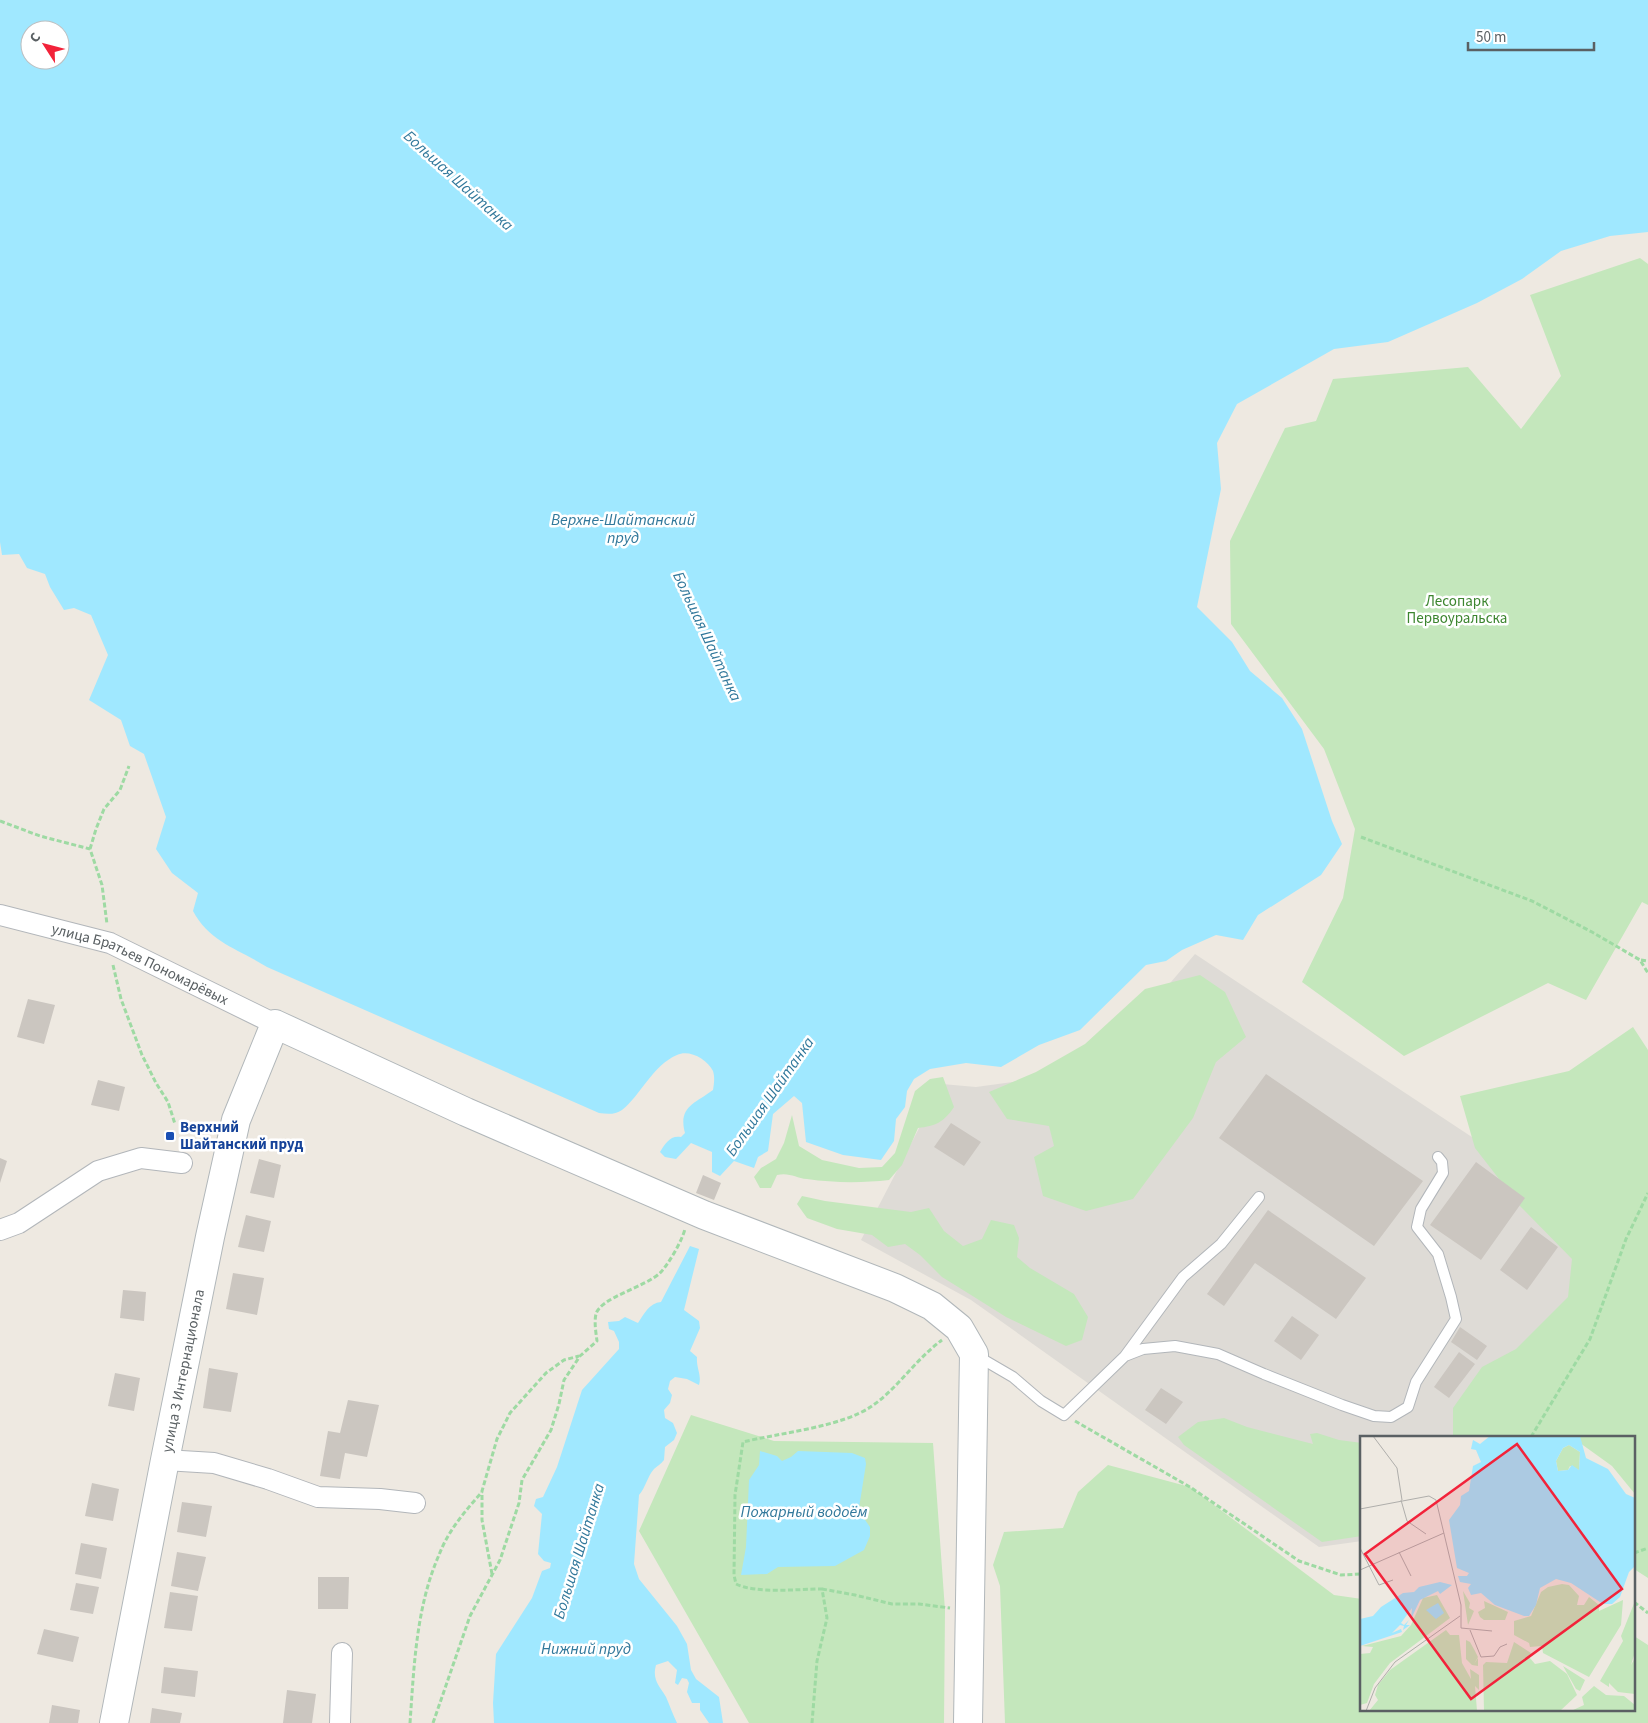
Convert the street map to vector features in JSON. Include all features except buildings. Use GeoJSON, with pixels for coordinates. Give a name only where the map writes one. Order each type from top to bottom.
{"type":"FeatureCollection","features":[{"type":"Feature","properties":{"kind":"street","name":"улица Братьев Пономарёвых"},"geometry":{"type":"LineString","coordinates":[[0,915],[110,943],[275,1024]]}},
{"type":"Feature","properties":{"kind":"street"},"geometry":{"type":"LineString","coordinates":[[275,1024],[466,1112],[704,1215],[895,1288],[932,1306],[959,1328],[974,1354],[968,1723]]}},
{"type":"Feature","properties":{"kind":"street","name":"улица 3 Интернационала"},"geometry":{"type":"LineString","coordinates":[[114,1723],[210,1237],[236,1120],[275,1024]]}},
{"type":"Feature","properties":{"kind":"street"},"geometry":{"type":"LineString","coordinates":[[0,1230],[19,1223],[98,1171],[141,1158],[182,1163]]}},
{"type":"Feature","properties":{"kind":"street"},"geometry":{"type":"LineString","coordinates":[[165,1460],[214,1463],[268,1479],[318,1497],[380,1499],[415,1503]]}},
{"type":"Feature","properties":{"kind":"street"},"geometry":{"type":"LineString","coordinates":[[340,1723],[342,1653]]}},
{"type":"Feature","properties":{"kind":"lane"},"geometry":{"type":"LineString","coordinates":[[1125,1356],[1143,1349],[1175,1346],[1218,1354],[1264,1374],[1374,1416],[1391,1417],[1408,1407],[1416,1382],[1456,1319],[1438,1254],[1417,1227],[1421,1209],[1443,1173],[1442,1162],[1438,1157]]}},
{"type":"Feature","properties":{"kind":"lane"},"geometry":{"type":"LineString","coordinates":[[974,1354],[1013,1378],[1041,1401],[1064,1415],[1125,1356],[1183,1277],[1221,1244],[1259,1197]]}},
{"type":"Feature","properties":{"kind":"path"},"geometry":{"type":"LineString","coordinates":[[129,766],[120,790],[104,809],[90,849],[102,885],[110,943],[121,999],[142,1055],[168,1102],[175,1124]]}},
{"type":"Feature","properties":{"kind":"path"},"geometry":{"type":"LineString","coordinates":[[0,821],[40,836],[90,849]]}},
{"type":"Feature","properties":{"kind":"path"},"geometry":{"type":"LineString","coordinates":[[1361,837],[1532,901],[1592,932],[1640,960],[1648,962]]}},
{"type":"Feature","properties":{"kind":"path"},"geometry":{"type":"LineString","coordinates":[[1640,960],[1648,973]]}},
{"type":"Feature","properties":{"kind":"path"},"geometry":{"type":"LineString","coordinates":[[1532,1436],[1590,1339],[1626,1239],[1648,1193]]}},
{"type":"Feature","properties":{"kind":"path"},"geometry":{"type":"LineString","coordinates":[[433,1723],[470,1616],[500,1560],[519,1503],[522,1480],[551,1430],[564,1380],[580,1356],[597,1341],[595,1328],[596,1313],[603,1303],[646,1283],[660,1273],[684,1233],[686,1224]]}},
{"type":"Feature","properties":{"kind":"path"},"geometry":{"type":"LineString","coordinates":[[953,1608],[918,1604],[892,1604],[855,1594],[822,1589],[770,1590],[742,1587],[736,1584],[734,1575],[735,1495],[743,1442],[854,1416],[872,1406],[934,1345],[959,1328]]}},
{"type":"Feature","properties":{"kind":"path"},"geometry":{"type":"LineString","coordinates":[[492,1575],[482,1520],[482,1492],[497,1439],[510,1413],[528,1396],[546,1373],[564,1360],[580,1356]]}},
{"type":"Feature","properties":{"kind":"path"},"geometry":{"type":"LineString","coordinates":[[1064,1415],[1190,1487],[1299,1561],[1341,1575],[1360,1574]]}},
{"type":"Feature","properties":{"kind":"path"},"geometry":{"type":"LineString","coordinates":[[410,1723],[419,1627],[428,1586],[439,1554],[455,1524],[482,1492]]}},
{"type":"Feature","properties":{"kind":"path"},"geometry":{"type":"LineString","coordinates":[[1636,1552],[1648,1548]]}},
{"type":"Feature","properties":{"kind":"path"},"geometry":{"type":"LineString","coordinates":[[812,1723],[817,1661],[827,1618],[822,1589]]}},
{"type":"Feature","properties":{"kind":"path"},"geometry":{"type":"LineString","coordinates":[[1636,1604],[1648,1613]]}},
{"type":"Feature","properties":{"kind":"shaded area"},"geometry":{"type":"Polygon","coordinates":[[[1195,954],[1626,1239],[1494,1436],[1360,1436],[1360,1541],[1319,1547],[971,1300],[861,1240],[942,1084],[976,1087],[1042,1078],[1159,996],[1195,954]]]}},
{"type":"Feature","properties":{"kind":"green space","name":"Лесопарк Первоуральска"},"geometry":{"type":"Polygon","coordinates":[[[1640,258],[1648,264],[1648,905],[1642,902],[1586,1000],[1548,983],[1404,1056],[1302,982],[1343,898],[1355,829],[1324,749],[1231,624],[1230,541],[1285,428],[1316,421],[1333,379],[1468,367],[1521,429],[1561,376],[1530,295],[1640,258]]]}},
{"type":"Feature","properties":{"kind":"green space"},"geometry":{"type":"Polygon","coordinates":[[[1200,975],[1225,992],[1246,1037],[1216,1062],[1193,1118],[1133,1199],[1086,1211],[1043,1196],[1034,1157],[1054,1146],[1049,1126],[1007,1119],[989,1092],[1036,1072],[1085,1044],[1145,989],[1200,975]]]}},
{"type":"Feature","properties":{"kind":"green space"},"geometry":{"type":"Polygon","coordinates":[[[1633,1027],[1648,1050],[1648,1578],[1636,1570],[1636,1436],[1453,1435],[1453,1408],[1482,1367],[1516,1349],[1568,1297],[1572,1259],[1520,1206],[1475,1148],[1460,1096],[1569,1071],[1633,1027]]]}},
{"type":"Feature","properties":{"kind":"green space"},"geometry":{"type":"Polygon","coordinates":[[[943,1077],[954,1107],[939,1122],[918,1128],[902,1165],[889,1180],[838,1182],[781,1174],[777,1175],[771,1188],[760,1188],[754,1177],[761,1168],[776,1159],[784,1143],[792,1115],[799,1146],[822,1160],[859,1168],[882,1167],[895,1153],[915,1091],[930,1079],[943,1077]]]}},
{"type":"Feature","properties":{"kind":"green space"},"geometry":{"type":"Polygon","coordinates":[[[802,1196],[825,1201],[911,1212],[929,1208],[944,1231],[963,1246],[982,1239],[991,1220],[1014,1225],[1019,1238],[1017,1257],[1030,1268],[1074,1294],[1088,1317],[1082,1340],[1066,1346],[1006,1317],[942,1277],[920,1255],[905,1244],[888,1247],[872,1235],[837,1229],[807,1218],[797,1204],[802,1196]]]}},
{"type":"Feature","properties":{"kind":"green space"},"geometry":{"type":"Polygon","coordinates":[[[691,1415],[774,1441],[933,1443],[945,1610],[944,1723],[749,1723],[639,1531],[691,1415]]]}},
{"type":"Feature","properties":{"kind":"green space"},"geometry":{"type":"Polygon","coordinates":[[[1224,1418],[1247,1427],[1313,1444],[1310,1434],[1317,1433],[1339,1440],[1360,1443],[1360,1536],[1322,1542],[1184,1445],[1178,1437],[1198,1422],[1224,1418]]]}},
{"type":"Feature","properties":{"kind":"green space"},"geometry":{"type":"Polygon","coordinates":[[[1108,1465],[1190,1487],[1334,1595],[1360,1599],[1360,1710],[1636,1710],[1636,1637],[1648,1645],[1648,1723],[1005,1723],[1000,1586],[993,1565],[1004,1532],[1063,1528],[1078,1492],[1108,1465]]]}},
{"type":"Feature","properties":{"kind":"water","name":"Верхне-Шайтанский пруд"},"geometry":{"type":"Polygon","coordinates":[[[0,0],[1648,0],[1648,232],[1610,236],[1561,251],[1522,279],[1477,303],[1388,342],[1334,349],[1237,404],[1217,443],[1221,489],[1197,607],[1232,642],[1250,671],[1282,698],[1302,729],[1332,821],[1342,844],[1321,875],[1258,915],[1243,940],[1216,935],[1182,950],[1166,961],[1146,965],[1080,1030],[1039,1045],[1001,1067],[966,1063],[930,1069],[914,1079],[907,1091],[905,1107],[896,1119],[894,1141],[881,1160],[843,1155],[806,1142],[802,1103],[794,1096],[773,1114],[768,1151],[758,1157],[754,1168],[734,1161],[720,1176],[712,1172],[712,1152],[691,1143],[676,1159],[665,1157],[660,1152],[671,1139],[681,1137],[685,1133],[684,1117],[689,1107],[713,1090],[713,1071],[707,1063],[697,1056],[682,1053],[668,1060],[654,1073],[622,1110],[608,1114],[599,1113],[267,967],[217,938],[200,922],[193,911],[198,893],[172,873],[156,849],[166,817],[144,754],[130,746],[121,720],[89,700],[108,655],[91,615],[74,608],[64,610],[50,587],[45,574],[27,568],[19,554],[2,555],[0,542],[0,0]]]}},
{"type":"Feature","properties":{"kind":"water","name":"Нижний пруд"},"geometry":{"type":"Polygon","coordinates":[[[690,1246],[699,1249],[684,1310],[699,1321],[700,1328],[690,1351],[697,1357],[700,1381],[699,1385],[687,1379],[675,1377],[670,1381],[668,1389],[672,1395],[670,1403],[664,1410],[665,1418],[673,1423],[677,1433],[674,1440],[665,1447],[664,1460],[654,1469],[639,1495],[634,1564],[639,1579],[677,1626],[687,1644],[691,1670],[696,1679],[719,1697],[723,1723],[709,1723],[700,1710],[700,1703],[692,1703],[687,1692],[689,1683],[687,1679],[682,1678],[678,1685],[675,1683],[677,1670],[668,1661],[656,1665],[655,1675],[677,1723],[494,1723],[493,1703],[496,1654],[532,1598],[542,1571],[550,1568],[551,1563],[544,1561],[538,1554],[542,1514],[534,1506],[536,1499],[543,1497],[557,1467],[582,1390],[619,1349],[619,1342],[614,1331],[609,1329],[608,1322],[619,1321],[625,1317],[638,1323],[653,1304],[661,1302],[690,1246]]]}},
{"type":"Feature","properties":{"kind":"water","name":"Пожарный водоём"},"geometry":{"type":"Polygon","coordinates":[[[760,1451],[777,1456],[782,1461],[798,1451],[852,1453],[865,1458],[866,1464],[859,1508],[870,1527],[870,1536],[864,1550],[835,1566],[778,1567],[767,1574],[741,1575],[746,1547],[749,1480],[759,1465],[760,1451]]]}},
{"type":"Feature","properties":{"kind":"place","name":"Верхний Шайтанский пруд"},"geometry":{"type":"Point","coordinates":[170,1136]}},
{"type":"Feature","properties":{"kind":"water label","name":"Большая Шайтанка"},"geometry":{"type":"Point","coordinates":[459,180]}},
{"type":"Feature","properties":{"kind":"water label","name":"Большая Шайтанка"},"geometry":{"type":"Point","coordinates":[708,636]}},
{"type":"Feature","properties":{"kind":"water label","name":"Большая Шайтанка"},"geometry":{"type":"Point","coordinates":[769,1096]}},
{"type":"Feature","properties":{"kind":"water label","name":"Большая Шайтанка"},"geometry":{"type":"Point","coordinates":[578,1551]}}]}
